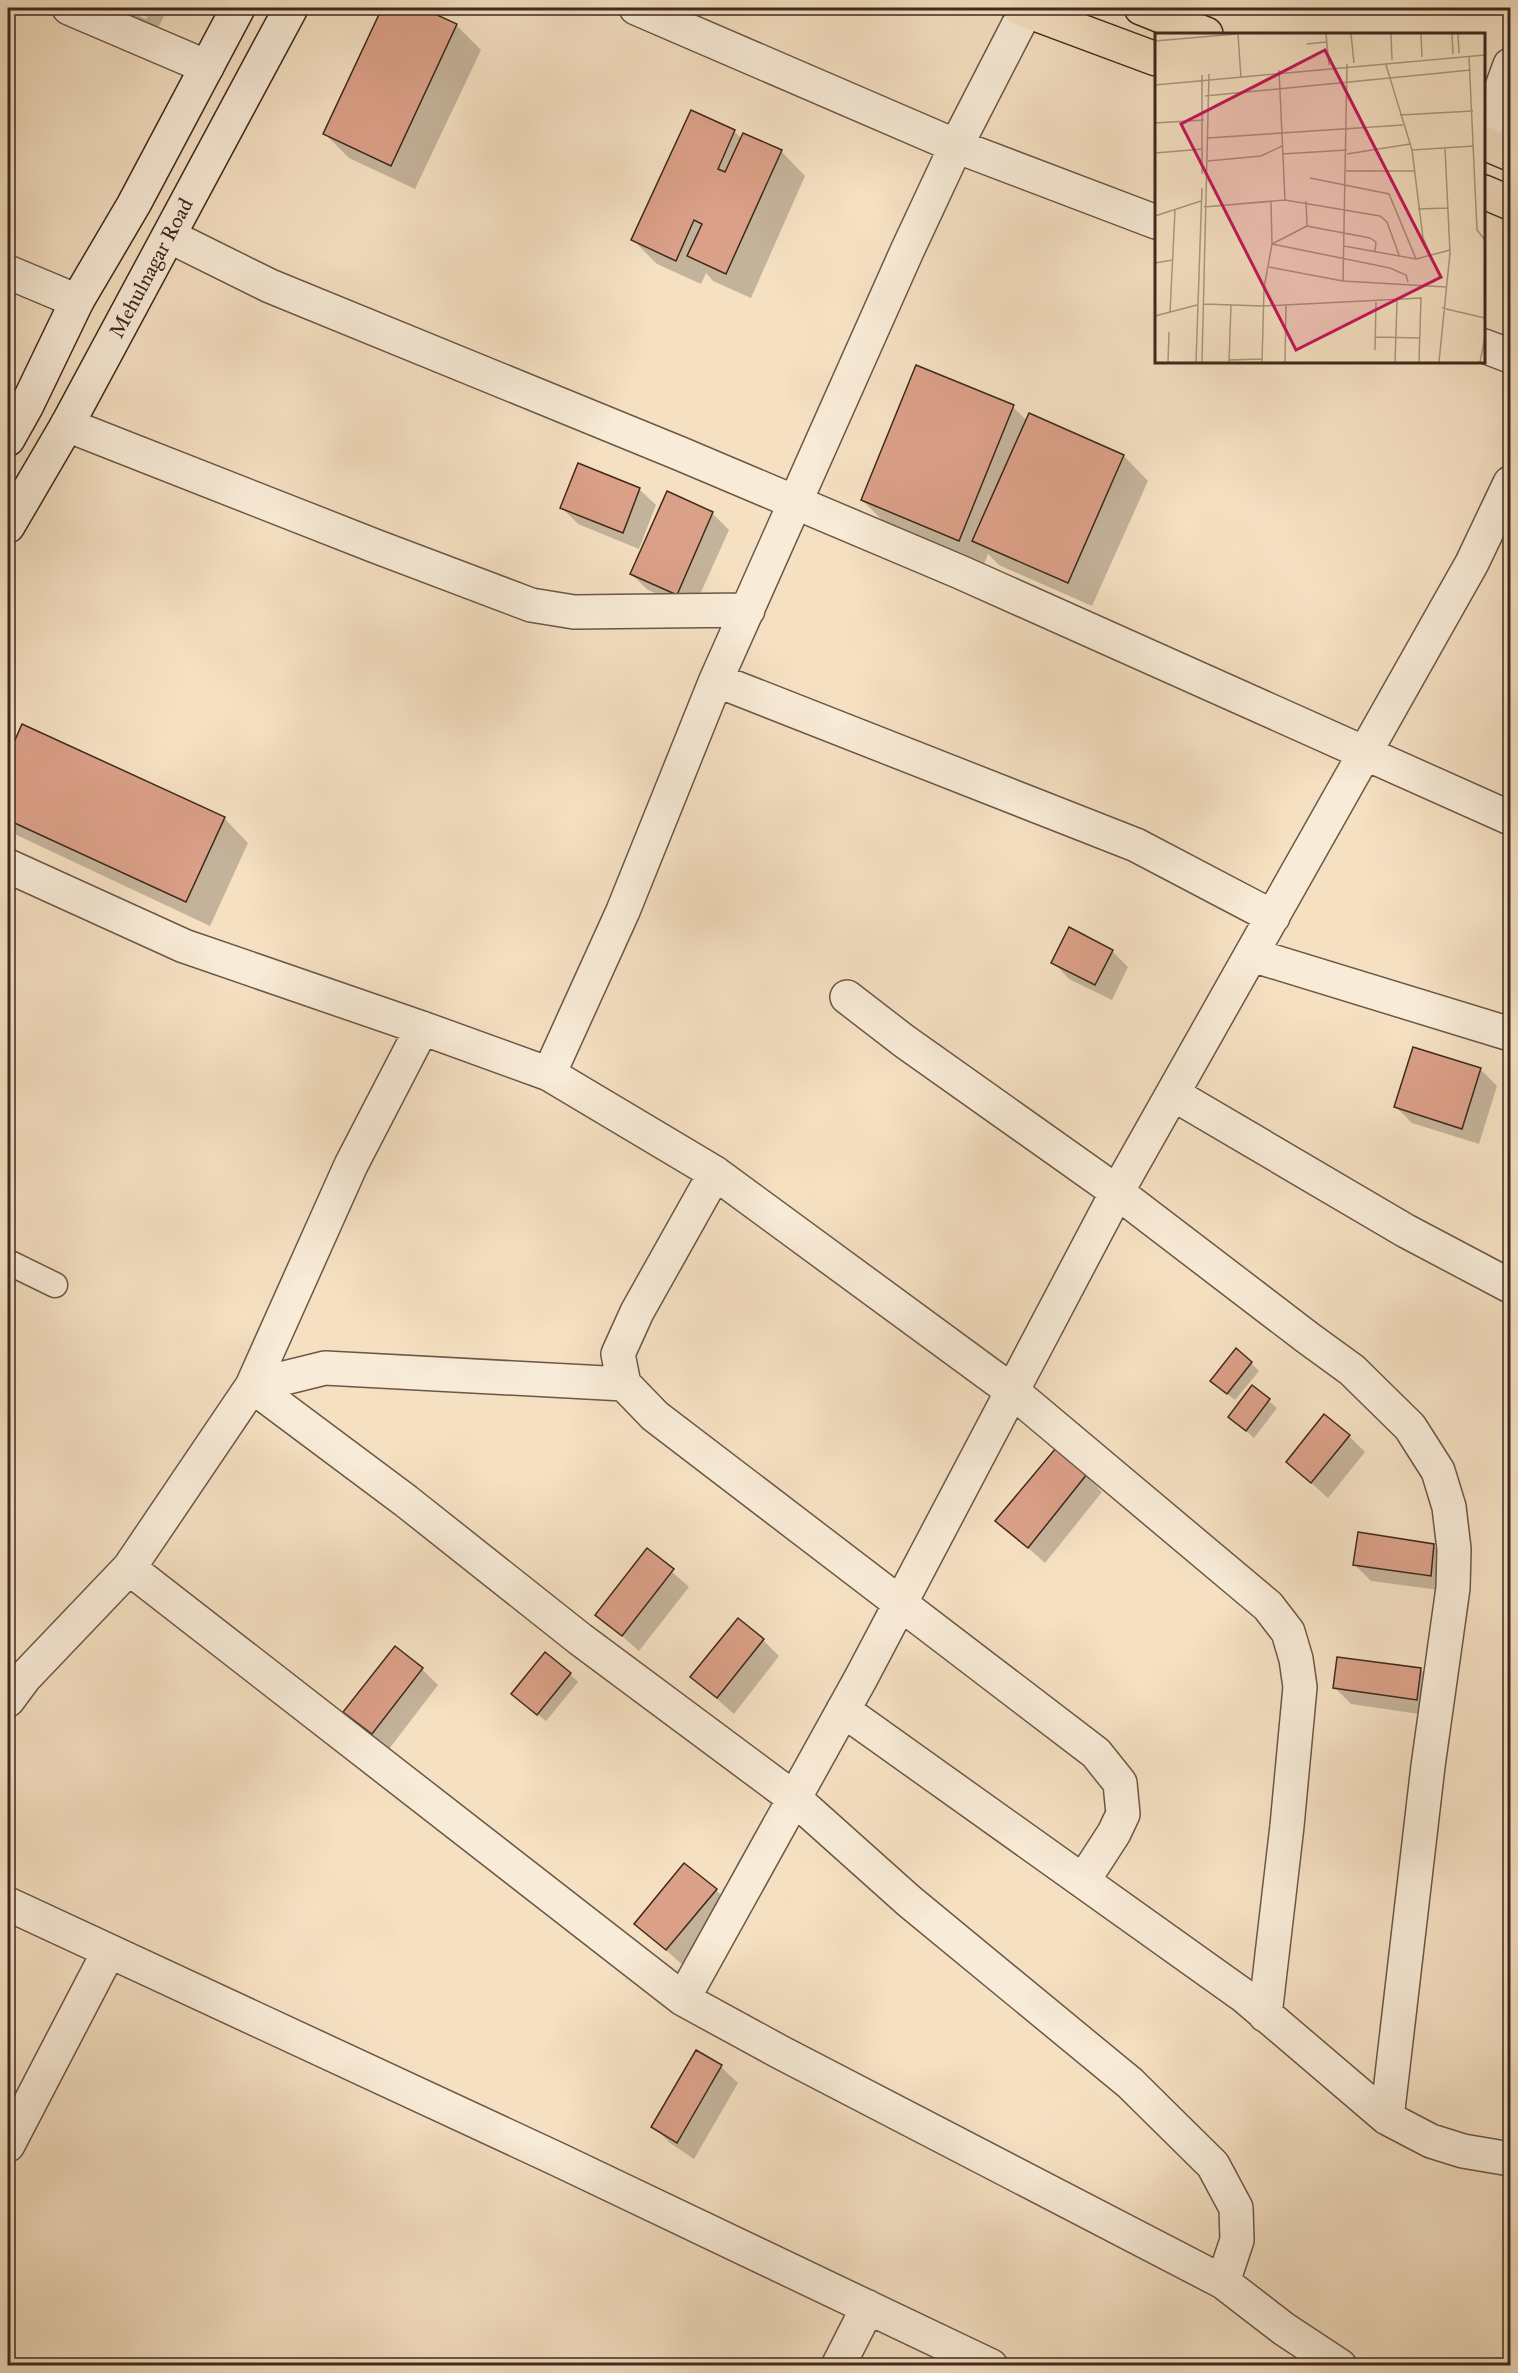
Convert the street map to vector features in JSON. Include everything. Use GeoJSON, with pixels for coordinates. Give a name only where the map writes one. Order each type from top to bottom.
{"type":"FeatureCollection","features":[{"type":"Feature","properties":{"kind":"main road"},"geometry":{"type":"LineString","coordinates":[[1024,8],[1155,59]]}},
{"type":"Feature","properties":{"kind":"main road"},"geometry":{"type":"LineString","coordinates":[[1141,8],[1204,33]]}},
{"type":"Feature","properties":{"kind":"main road"},"geometry":{"type":"LineString","coordinates":[[1485,143],[1510,154]]}},
{"type":"Feature","properties":{"kind":"main road"},"geometry":{"type":"LineString","coordinates":[[1485,192],[1510,203]]}},
{"type":"Feature","properties":{"kind":"street"},"geometry":{"type":"LineString","coordinates":[[69,8],[207,67]]}},
{"type":"Feature","properties":{"kind":"street"},"geometry":{"type":"LineString","coordinates":[[8,439],[77,301],[134,204],[238,8]]}},
{"type":"Feature","properties":{"kind":"street","name":"Mehulnagar Road"},"geometry":{"type":"LineString","coordinates":[[8,526],[67,425],[291,8]]}},
{"type":"Feature","properties":{"kind":"street"},"geometry":{"type":"LineString","coordinates":[[636,8],[956,146],[1155,222]]}},
{"type":"Feature","properties":{"kind":"street"},"geometry":{"type":"LineString","coordinates":[[549,1074],[623,911],[716,680],[956,146],[1024,8]]}},
{"type":"Feature","properties":{"kind":"street"},"geometry":{"type":"LineString","coordinates":[[1485,133],[1510,65]]}},
{"type":"Feature","properties":{"kind":"street"},"geometry":{"type":"LineString","coordinates":[[169,236],[270,286],[681,454],[960,572],[1510,818]]}},
{"type":"Feature","properties":{"kind":"street"},"geometry":{"type":"LineString","coordinates":[[8,272],[77,301]]}},
{"type":"Feature","properties":{"kind":"street"},"geometry":{"type":"LineString","coordinates":[[1485,346],[1510,356]]}},
{"type":"Feature","properties":{"kind":"street"},"geometry":{"type":"LineString","coordinates":[[67,425],[531,605],[574,612],[748,610]]}},
{"type":"Feature","properties":{"kind":"street"},"geometry":{"type":"LineString","coordinates":[[683,1999],[843,1710],[1117,1192],[1472,563],[1510,483]]}},
{"type":"Feature","properties":{"kind":"street"},"geometry":{"type":"LineString","coordinates":[[716,680],[1136,845],[1273,917]]}},
{"type":"Feature","properties":{"kind":"street"},"geometry":{"type":"LineString","coordinates":[[8,866],[184,946],[549,1074],[715,1173],[1012,1391],[1268,1606],[1287,1632],[1296,1659],[1300,1688],[1265,2015]]}},
{"type":"Feature","properties":{"kind":"street"},"geometry":{"type":"LineString","coordinates":[[1252,955],[1510,1034]]}},
{"type":"Feature","properties":{"kind":"street"},"geometry":{"type":"LineString","coordinates":[[847,997],[904,1041],[1117,1192],[1352,1370],[1410,1427],[1438,1471],[1449,1507],[1454,1549],[1453,1588],[1426,1778],[1387,2118]]}},
{"type":"Feature","properties":{"kind":"street"},"geometry":{"type":"LineString","coordinates":[[8,1700],[25,1677],[129,1568],[252,1386],[351,1165],[422,1028]]}},
{"type":"Feature","properties":{"kind":"street"},"geometry":{"type":"LineString","coordinates":[[1173,1094],[1406,1231],[1510,1286]]}},
{"type":"Feature","properties":{"kind":"street"},"geometry":{"type":"LineString","coordinates":[[715,1173],[637,1312],[618,1354],[624,1384],[655,1416],[898,1604],[1096,1753],[1120,1784],[1123,1814],[1114,1833],[1083,1881]]}},
{"type":"Feature","properties":{"kind":"street"},"geometry":{"type":"LineString","coordinates":[[252,1386],[326,1368],[624,1384]]}},
{"type":"Feature","properties":{"kind":"street"},"geometry":{"type":"LineString","coordinates":[[252,1386],[406,1501],[580,1639],[795,1799],[909,1901],[1130,2083],[1213,2165],[1236,2208],[1237,2240],[1222,2282]]}},
{"type":"Feature","properties":{"kind":"street"},"geometry":{"type":"LineString","coordinates":[[129,1568],[683,1999],[1222,2282],[1284,2329],[1340,2366]]}},
{"type":"Feature","properties":{"kind":"street"},"geometry":{"type":"LineString","coordinates":[[843,1710],[1244,1996],[1387,2118],[1431,2141],[1463,2151],[1510,2159]]}},
{"type":"Feature","properties":{"kind":"street"},"geometry":{"type":"LineString","coordinates":[[8,1904],[557,2159],[992,2366]]}},
{"type":"Feature","properties":{"kind":"street"},"geometry":{"type":"LineString","coordinates":[[8,2145],[109,1951]]}},
{"type":"Feature","properties":{"kind":"street"},"geometry":{"type":"LineString","coordinates":[[838,2366],[868,2307]]}},
{"type":"Feature","properties":{"kind":"lane"},"geometry":{"type":"LineString","coordinates":[[8,1262],[55,1285]]}},
{"type":"Feature","properties":{"kind":"building"},"geometry":{"type":"Polygon","coordinates":[[[382,8],[422,8],[457,24],[391,166],[323,134],[382,8]]]}},
{"type":"Feature","properties":{"kind":"building"},"geometry":{"type":"Polygon","coordinates":[[[691,110],[735,130],[718,169],[725,172],[743,133],[782,150],[726,274],[687,256],[702,224],[694,220],[676,261],[631,240],[691,110]]]}},
{"type":"Feature","properties":{"kind":"building"},"geometry":{"type":"Polygon","coordinates":[[[916,365],[1014,405],[959,541],[861,500],[916,365]]]}},
{"type":"Feature","properties":{"kind":"building"},"geometry":{"type":"Polygon","coordinates":[[[1029,413],[1124,455],[1068,583],[972,541],[1029,413]]]}},
{"type":"Feature","properties":{"kind":"building"},"geometry":{"type":"Polygon","coordinates":[[[578,463],[640,488],[623,533],[560,508],[578,463]]]}},
{"type":"Feature","properties":{"kind":"building"},"geometry":{"type":"Polygon","coordinates":[[[667,491],[713,512],[677,595],[630,574],[667,491]]]}},
{"type":"Feature","properties":{"kind":"building"},"geometry":{"type":"Polygon","coordinates":[[[22,724],[225,817],[186,902],[8,820],[8,756],[22,724]]]}},
{"type":"Feature","properties":{"kind":"building"},"geometry":{"type":"Polygon","coordinates":[[[1069,927],[1113,950],[1095,985],[1051,963],[1069,927]]]}},
{"type":"Feature","properties":{"kind":"building"},"geometry":{"type":"Polygon","coordinates":[[[1413,1047],[1481,1068],[1462,1129],[1394,1107],[1413,1047]]]}},
{"type":"Feature","properties":{"kind":"building"},"geometry":{"type":"Polygon","coordinates":[[[1236,1348],[1252,1362],[1227,1394],[1210,1381],[1236,1348]]]}},
{"type":"Feature","properties":{"kind":"building"},"geometry":{"type":"Polygon","coordinates":[[[1252,1385],[1270,1399],[1246,1431],[1228,1417],[1252,1385]]]}},
{"type":"Feature","properties":{"kind":"building"},"geometry":{"type":"Polygon","coordinates":[[[1324,1414],[1350,1435],[1311,1483],[1286,1462],[1324,1414]]]}},
{"type":"Feature","properties":{"kind":"building"},"geometry":{"type":"Polygon","coordinates":[[[1056,1448],[1087,1474],[1028,1548],[995,1521],[1056,1448]]]}},
{"type":"Feature","properties":{"kind":"building"},"geometry":{"type":"Polygon","coordinates":[[[1358,1532],[1434,1544],[1431,1576],[1353,1565],[1358,1532]]]}},
{"type":"Feature","properties":{"kind":"building"},"geometry":{"type":"Polygon","coordinates":[[[647,1548],[674,1569],[622,1636],[595,1615],[647,1548]]]}},
{"type":"Feature","properties":{"kind":"building"},"geometry":{"type":"Polygon","coordinates":[[[738,1618],[764,1639],[717,1698],[690,1677],[738,1618]]]}},
{"type":"Feature","properties":{"kind":"building"},"geometry":{"type":"Polygon","coordinates":[[[395,1646],[423,1668],[372,1734],[343,1712],[395,1646]]]}},
{"type":"Feature","properties":{"kind":"building"},"geometry":{"type":"Polygon","coordinates":[[[545,1652],[571,1673],[537,1715],[511,1694],[545,1652]]]}},
{"type":"Feature","properties":{"kind":"building"},"geometry":{"type":"Polygon","coordinates":[[[1337,1657],[1421,1668],[1417,1700],[1333,1688],[1337,1657]]]}},
{"type":"Feature","properties":{"kind":"building"},"geometry":{"type":"Polygon","coordinates":[[[684,1863],[717,1889],[666,1950],[634,1924],[684,1863]]]}},
{"type":"Feature","properties":{"kind":"building"},"geometry":{"type":"Polygon","coordinates":[[[696,2050],[722,2065],[677,2143],[651,2127],[696,2050]]]}}]}
